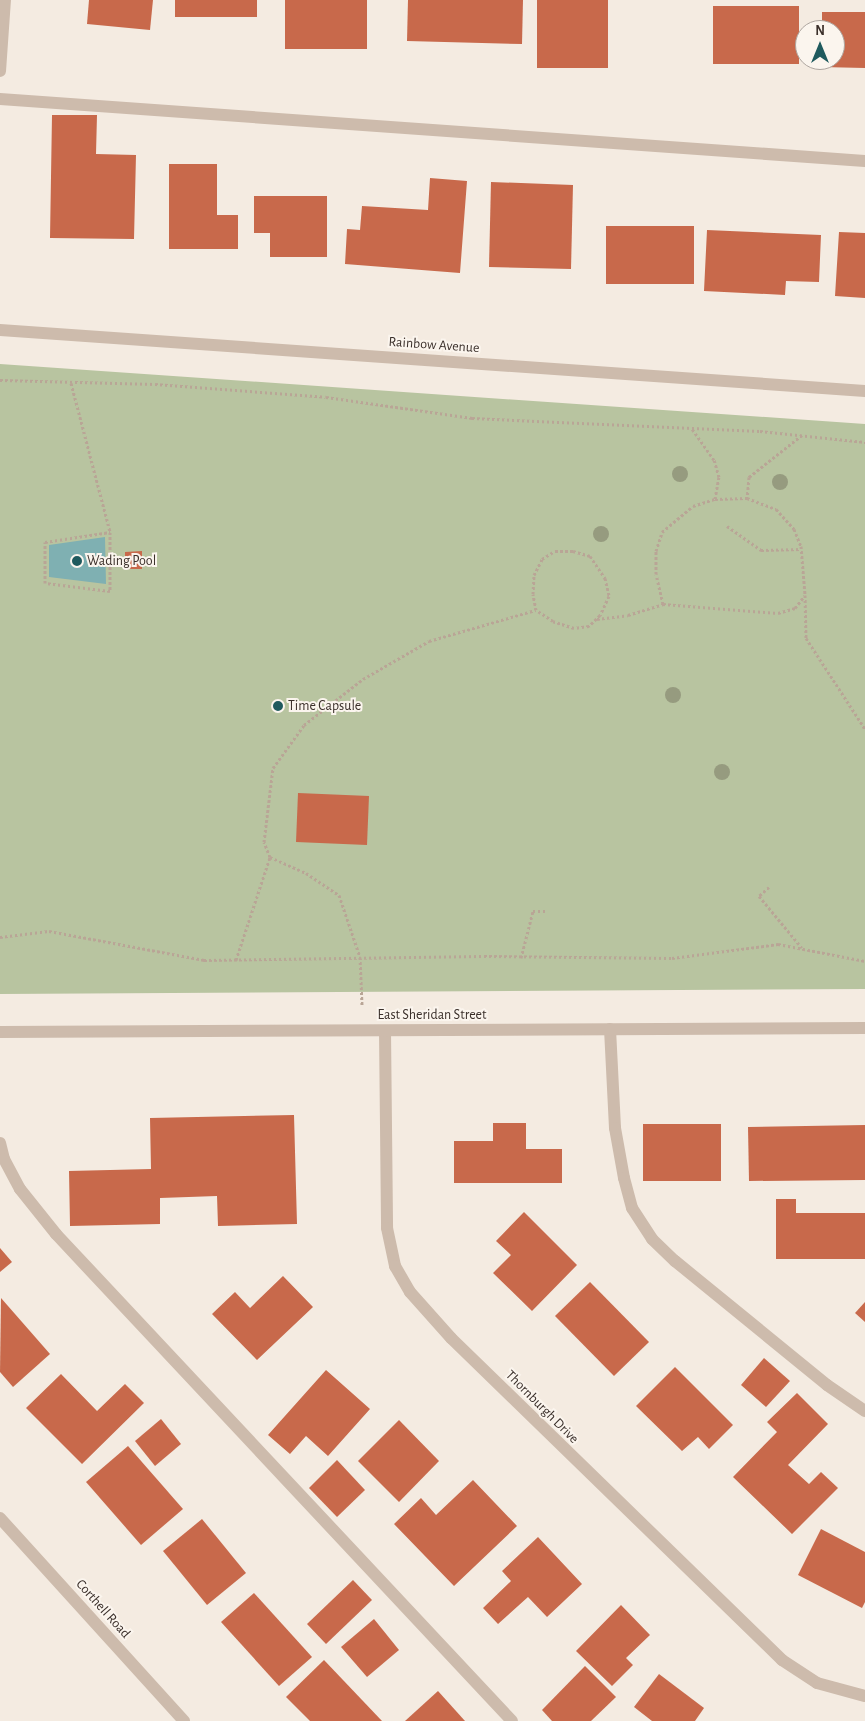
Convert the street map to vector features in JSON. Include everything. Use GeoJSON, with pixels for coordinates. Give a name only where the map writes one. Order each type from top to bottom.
{"type":"FeatureCollection","features":[{"type":"Feature","properties":{"kind":"street"},"geometry":{"type":"LineString","coordinates":[[0,71],[5,0]]}},
{"type":"Feature","properties":{"kind":"street"},"geometry":{"type":"LineString","coordinates":[[0,99],[865,161]]}},
{"type":"Feature","properties":{"kind":"street","name":"Rainbow Avenue"},"geometry":{"type":"LineString","coordinates":[[0,330],[865,391]]}},
{"type":"Feature","properties":{"kind":"street","name":"East Sheridan Street"},"geometry":{"type":"LineString","coordinates":[[0,1032],[865,1028]]}},
{"type":"Feature","properties":{"kind":"street"},"geometry":{"type":"LineString","coordinates":[[610,1029],[615,1128],[624,1178],[632,1208],[652,1239],[675,1261],[804,1366],[865,1411]]}},
{"type":"Feature","properties":{"kind":"street","name":"Thornburgh Drive"},"geometry":{"type":"LineString","coordinates":[[385,1031],[387,1228],[394,1266],[410,1292],[451,1338],[782,1660],[817,1683],[865,1696]]}},
{"type":"Feature","properties":{"kind":"street"},"geometry":{"type":"LineString","coordinates":[[0,1143],[4,1159],[20,1189],[56,1234],[512,1721]]}},
{"type":"Feature","properties":{"kind":"street","name":"Corthell Road"},"geometry":{"type":"LineString","coordinates":[[0,1518],[184,1721]]}},
{"type":"Feature","properties":{"kind":"path"},"geometry":{"type":"LineString","coordinates":[[0,380],[155,384],[326,397],[472,418],[692,427],[803,435],[865,442]]}},
{"type":"Feature","properties":{"kind":"path"},"geometry":{"type":"LineString","coordinates":[[71,383],[110,532],[110,591],[45,583],[45,542],[110,532]]}},
{"type":"Feature","properties":{"kind":"path"},"geometry":{"type":"LineString","coordinates":[[692,427],[714,460],[719,477],[715,499]]}},
{"type":"Feature","properties":{"kind":"path"},"geometry":{"type":"LineString","coordinates":[[747,498],[749,477],[803,435]]}},
{"type":"Feature","properties":{"kind":"path"},"geometry":{"type":"LineString","coordinates":[[663,604],[656,574],[656,551],[662,532],[693,506],[715,499],[747,498],[776,510],[794,528],[801,549],[806,638],[865,729]]}},
{"type":"Feature","properties":{"kind":"path"},"geometry":{"type":"LineString","coordinates":[[727,526],[761,550],[801,549]]}},
{"type":"Feature","properties":{"kind":"path"},"geometry":{"type":"LineString","coordinates":[[555,551],[573,551],[590,556],[605,578],[608,596],[596,619],[589,626],[574,628],[553,621],[536,610],[532,594],[534,575],[542,559],[555,551]]}},
{"type":"Feature","properties":{"kind":"path"},"geometry":{"type":"LineString","coordinates":[[596,619],[628,615],[663,604],[778,613],[795,608],[805,595]]}},
{"type":"Feature","properties":{"kind":"path"},"geometry":{"type":"LineString","coordinates":[[236,960],[270,857],[264,842],[273,768],[304,725],[364,679],[429,641],[536,610]]}},
{"type":"Feature","properties":{"kind":"path"},"geometry":{"type":"LineString","coordinates":[[270,857],[306,873],[339,895],[360,957],[363,1031]]}},
{"type":"Feature","properties":{"kind":"path"},"geometry":{"type":"LineString","coordinates":[[770,888],[759,896],[803,949]]}},
{"type":"Feature","properties":{"kind":"path"},"geometry":{"type":"LineString","coordinates":[[521,958],[533,911],[546,911]]}},
{"type":"Feature","properties":{"kind":"path"},"geometry":{"type":"LineString","coordinates":[[0,937],[49,931],[204,960],[360,957],[672,958],[759,944],[778,944],[865,961]]}},
{"type":"Feature","properties":{"kind":"green space"},"geometry":{"type":"Polygon","coordinates":[[[0,364],[865,424],[865,989],[0,994],[0,364]]]}},
{"type":"Feature","properties":{"kind":"water","name":"Wading Pool"},"geometry":{"type":"Polygon","coordinates":[[[105,537],[106,584],[49,577],[49,545],[105,537]]]}},
{"type":"Feature","properties":{"kind":"building"},"geometry":{"type":"Polygon","coordinates":[[[89,0],[153,0],[150,30],[87,24],[89,0]]]}},
{"type":"Feature","properties":{"kind":"building"},"geometry":{"type":"Polygon","coordinates":[[[175,0],[257,0],[257,17],[175,17],[175,0]]]}},
{"type":"Feature","properties":{"kind":"building"},"geometry":{"type":"Polygon","coordinates":[[[285,0],[367,0],[367,49],[285,49],[285,0]]]}},
{"type":"Feature","properties":{"kind":"building"},"geometry":{"type":"Polygon","coordinates":[[[408,0],[523,0],[522,44],[407,41],[408,0]]]}},
{"type":"Feature","properties":{"kind":"building"},"geometry":{"type":"Polygon","coordinates":[[[537,0],[608,0],[608,68],[537,68],[537,0]]]}},
{"type":"Feature","properties":{"kind":"building"},"geometry":{"type":"Polygon","coordinates":[[[713,6],[799,6],[799,20],[795,20],[795,64],[713,64],[713,6]]]}},
{"type":"Feature","properties":{"kind":"building"},"geometry":{"type":"Polygon","coordinates":[[[822,12],[865,12],[865,68],[845,68],[845,20],[822,20],[822,12]]]}},
{"type":"Feature","properties":{"kind":"building"},"geometry":{"type":"Polygon","coordinates":[[[52,115],[97,115],[96,154],[136,155],[134,239],[50,238],[52,115]]]}},
{"type":"Feature","properties":{"kind":"building"},"geometry":{"type":"Polygon","coordinates":[[[169,164],[217,164],[217,215],[238,215],[238,249],[169,249],[169,164]]]}},
{"type":"Feature","properties":{"kind":"building"},"geometry":{"type":"Polygon","coordinates":[[[430,178],[467,181],[460,273],[345,264],[347,229],[360,230],[362,206],[428,210],[430,178]]]}},
{"type":"Feature","properties":{"kind":"building"},"geometry":{"type":"Polygon","coordinates":[[[491,182],[573,185],[571,269],[489,267],[491,182]]]}},
{"type":"Feature","properties":{"kind":"building"},"geometry":{"type":"Polygon","coordinates":[[[254,196],[327,196],[327,257],[270,257],[270,233],[254,233],[254,196]]]}},
{"type":"Feature","properties":{"kind":"building"},"geometry":{"type":"Polygon","coordinates":[[[606,226],[694,226],[694,284],[606,284],[606,226]]]}},
{"type":"Feature","properties":{"kind":"building"},"geometry":{"type":"Polygon","coordinates":[[[707,230],[821,235],[819,282],[786,281],[785,295],[704,291],[707,230]]]}},
{"type":"Feature","properties":{"kind":"building"},"geometry":{"type":"Polygon","coordinates":[[[839,232],[865,233],[865,298],[835,296],[839,232]]]}},
{"type":"Feature","properties":{"kind":"building"},"geometry":{"type":"Polygon","coordinates":[[[142,551],[142,569],[125,569],[125,552],[142,551]]]}},
{"type":"Feature","properties":{"kind":"building"},"geometry":{"type":"Polygon","coordinates":[[[298,793],[369,796],[367,845],[296,842],[298,793]]]}},
{"type":"Feature","properties":{"kind":"building"},"geometry":{"type":"Polygon","coordinates":[[[294,1115],[297,1224],[218,1226],[217,1196],[160,1198],[160,1224],[70,1226],[69,1171],[151,1169],[150,1118],[294,1115]]]}},
{"type":"Feature","properties":{"kind":"building"},"geometry":{"type":"Polygon","coordinates":[[[493,1123],[526,1123],[526,1149],[562,1149],[562,1183],[454,1183],[454,1141],[493,1141],[493,1123]]]}},
{"type":"Feature","properties":{"kind":"building"},"geometry":{"type":"Polygon","coordinates":[[[643,1124],[721,1124],[721,1181],[643,1181],[643,1124]]]}},
{"type":"Feature","properties":{"kind":"building"},"geometry":{"type":"Polygon","coordinates":[[[865,1125],[865,1180],[749,1181],[748,1127],[865,1125]]]}},
{"type":"Feature","properties":{"kind":"building"},"geometry":{"type":"Polygon","coordinates":[[[776,1199],[796,1199],[796,1213],[865,1213],[865,1259],[776,1259],[776,1199]]]}},
{"type":"Feature","properties":{"kind":"building"},"geometry":{"type":"Polygon","coordinates":[[[524,1212],[577,1265],[532,1311],[493,1273],[511,1255],[496,1241],[524,1212]]]}},
{"type":"Feature","properties":{"kind":"building"},"geometry":{"type":"Polygon","coordinates":[[[0,1248],[12,1262],[0,1272],[0,1248]]]}},
{"type":"Feature","properties":{"kind":"building"},"geometry":{"type":"Polygon","coordinates":[[[283,1276],[313,1307],[257,1360],[212,1314],[235,1292],[250,1308],[283,1276]]]}},
{"type":"Feature","properties":{"kind":"building"},"geometry":{"type":"Polygon","coordinates":[[[590,1282],[649,1342],[614,1376],[555,1316],[590,1282]]]}},
{"type":"Feature","properties":{"kind":"building"},"geometry":{"type":"Polygon","coordinates":[[[1,1298],[50,1354],[13,1387],[0,1372],[1,1298]]]}},
{"type":"Feature","properties":{"kind":"building"},"geometry":{"type":"Polygon","coordinates":[[[865,1302],[865,1322],[855,1313],[865,1302]]]}},
{"type":"Feature","properties":{"kind":"building"},"geometry":{"type":"Polygon","coordinates":[[[764,1358],[790,1381],[766,1407],[741,1385],[764,1358]]]}},
{"type":"Feature","properties":{"kind":"building"},"geometry":{"type":"Polygon","coordinates":[[[675,1367],[733,1425],[709,1449],[698,1437],[682,1451],[636,1406],[675,1367]]]}},
{"type":"Feature","properties":{"kind":"building"},"geometry":{"type":"Polygon","coordinates":[[[326,1370],[370,1409],[328,1456],[306,1436],[290,1454],[268,1435],[326,1370]]]}},
{"type":"Feature","properties":{"kind":"building"},"geometry":{"type":"Polygon","coordinates":[[[61,1374],[97,1411],[125,1384],[144,1403],[82,1464],[26,1408],[61,1374]]]}},
{"type":"Feature","properties":{"kind":"building"},"geometry":{"type":"Polygon","coordinates":[[[797,1393],[828,1424],[788,1465],[809,1484],[821,1472],[838,1488],[792,1534],[733,1477],[777,1432],[767,1422],[797,1393]]]}},
{"type":"Feature","properties":{"kind":"building"},"geometry":{"type":"Polygon","coordinates":[[[161,1419],[181,1444],[155,1466],[135,1441],[161,1419]]]}},
{"type":"Feature","properties":{"kind":"building"},"geometry":{"type":"Polygon","coordinates":[[[399,1420],[439,1461],[399,1502],[358,1461],[399,1420]]]}},
{"type":"Feature","properties":{"kind":"building"},"geometry":{"type":"Polygon","coordinates":[[[128,1446],[183,1509],[141,1545],[86,1482],[128,1446]]]}},
{"type":"Feature","properties":{"kind":"building"},"geometry":{"type":"Polygon","coordinates":[[[337,1460],[365,1490],[337,1517],[309,1488],[337,1460]]]}},
{"type":"Feature","properties":{"kind":"building"},"geometry":{"type":"Polygon","coordinates":[[[473,1480],[517,1526],[454,1586],[394,1524],[421,1498],[436,1515],[473,1480]]]}},
{"type":"Feature","properties":{"kind":"building"},"geometry":{"type":"Polygon","coordinates":[[[202,1519],[246,1573],[207,1605],[163,1551],[202,1519]]]}},
{"type":"Feature","properties":{"kind":"building"},"geometry":{"type":"Polygon","coordinates":[[[821,1529],[865,1552],[865,1602],[862,1608],[798,1575],[821,1529]]]}},
{"type":"Feature","properties":{"kind":"building"},"geometry":{"type":"Polygon","coordinates":[[[538,1537],[582,1584],[547,1617],[528,1597],[498,1624],[483,1608],[511,1581],[502,1571],[538,1537]]]}},
{"type":"Feature","properties":{"kind":"building"},"geometry":{"type":"Polygon","coordinates":[[[353,1580],[372,1600],[326,1644],[307,1624],[353,1580]]]}},
{"type":"Feature","properties":{"kind":"building"},"geometry":{"type":"Polygon","coordinates":[[[254,1593],[312,1657],[279,1686],[221,1622],[254,1593]]]}},
{"type":"Feature","properties":{"kind":"building"},"geometry":{"type":"Polygon","coordinates":[[[621,1605],[650,1635],[626,1658],[633,1665],[612,1686],[576,1651],[621,1605]]]}},
{"type":"Feature","properties":{"kind":"building"},"geometry":{"type":"Polygon","coordinates":[[[374,1619],[399,1650],[367,1677],[341,1647],[374,1619]]]}},
{"type":"Feature","properties":{"kind":"building"},"geometry":{"type":"Polygon","coordinates":[[[324,1660],[382,1721],[310,1721],[286,1697],[324,1660]]]}},
{"type":"Feature","properties":{"kind":"building"},"geometry":{"type":"Polygon","coordinates":[[[585,1666],[616,1697],[591,1721],[552,1721],[542,1710],[585,1666]]]}},
{"type":"Feature","properties":{"kind":"building"},"geometry":{"type":"Polygon","coordinates":[[[659,1674],[704,1708],[695,1721],[652,1721],[634,1707],[659,1674]]]}},
{"type":"Feature","properties":{"kind":"building"},"geometry":{"type":"Polygon","coordinates":[[[438,1691],[465,1721],[405,1721],[438,1691]]]}},
{"type":"Feature","properties":{"kind":"place","name":"Wading Pool"},"geometry":{"type":"Point","coordinates":[77,561]}},
{"type":"Feature","properties":{"kind":"place","name":"Time Capsule"},"geometry":{"type":"Point","coordinates":[278,706]}}]}
